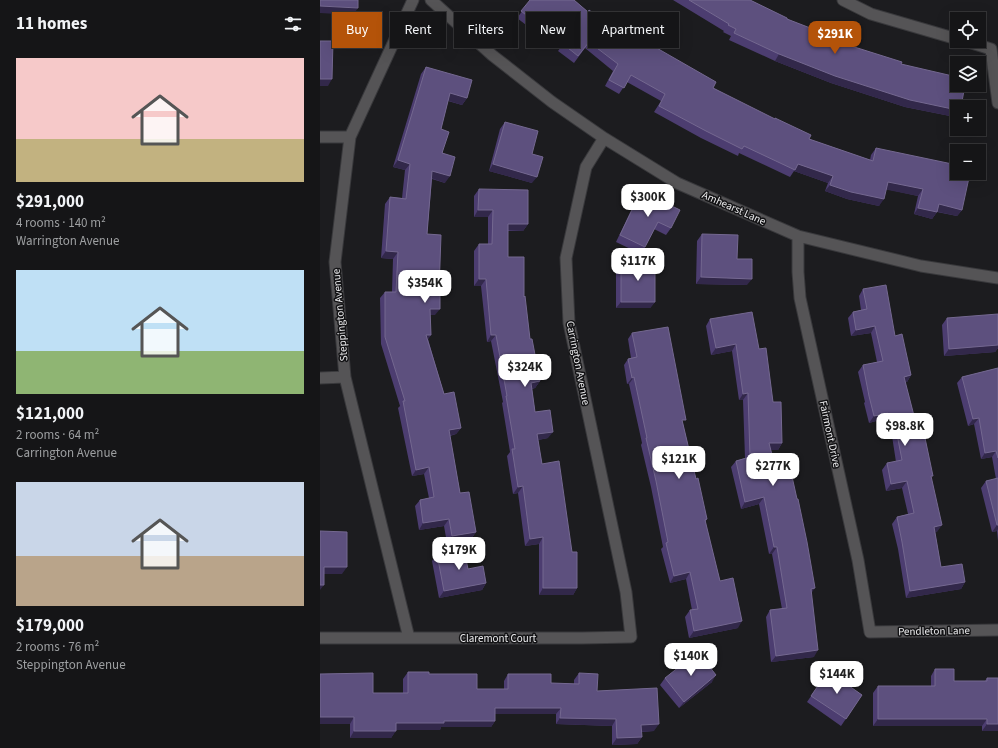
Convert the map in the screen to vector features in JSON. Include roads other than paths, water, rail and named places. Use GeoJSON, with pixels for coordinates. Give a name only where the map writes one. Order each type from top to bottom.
{"type":"FeatureCollection","features":[{"type":"Feature","properties":{"kind":"street","name":"Steppington Avenue"},"geometry":{"type":"LineString","coordinates":[[409,638],[345,377],[334,262],[350,137],[413,0]]}},
{"type":"Feature","properties":{"kind":"street","name":"Amhearst Lane"},"geometry":{"type":"LineString","coordinates":[[431,0],[486,50],[552,102],[604,138],[677,183],[798,236],[921,266],[998,278]]}},
{"type":"Feature","properties":{"kind":"street"},"geometry":{"type":"LineString","coordinates":[[843,0],[871,14],[950,37]]}},
{"type":"Feature","properties":{"kind":"street"},"geometry":{"type":"LineString","coordinates":[[986,47],[991,49],[998,102]]}},
{"type":"Feature","properties":{"kind":"street"},"geometry":{"type":"LineString","coordinates":[[320,137],[350,137]]}},
{"type":"Feature","properties":{"kind":"street","name":"Carrington Avenue"},"geometry":{"type":"LineString","coordinates":[[604,138],[586,167],[566,258],[569,323],[626,592]]}},
{"type":"Feature","properties":{"kind":"street","name":"Fairmont Drive"},"geometry":{"type":"LineString","coordinates":[[798,236],[800,298],[858,560],[870,632]]}},
{"type":"Feature","properties":{"kind":"street"},"geometry":{"type":"LineString","coordinates":[[320,378],[345,377]]}},
{"type":"Feature","properties":{"kind":"street","name":"Claremont Court"},"geometry":{"type":"LineString","coordinates":[[320,638],[631,637],[626,592]]}},
{"type":"Feature","properties":{"kind":"street","name":"Pendleton Lane"},"geometry":{"type":"LineString","coordinates":[[870,632],[998,630]]}}]}
